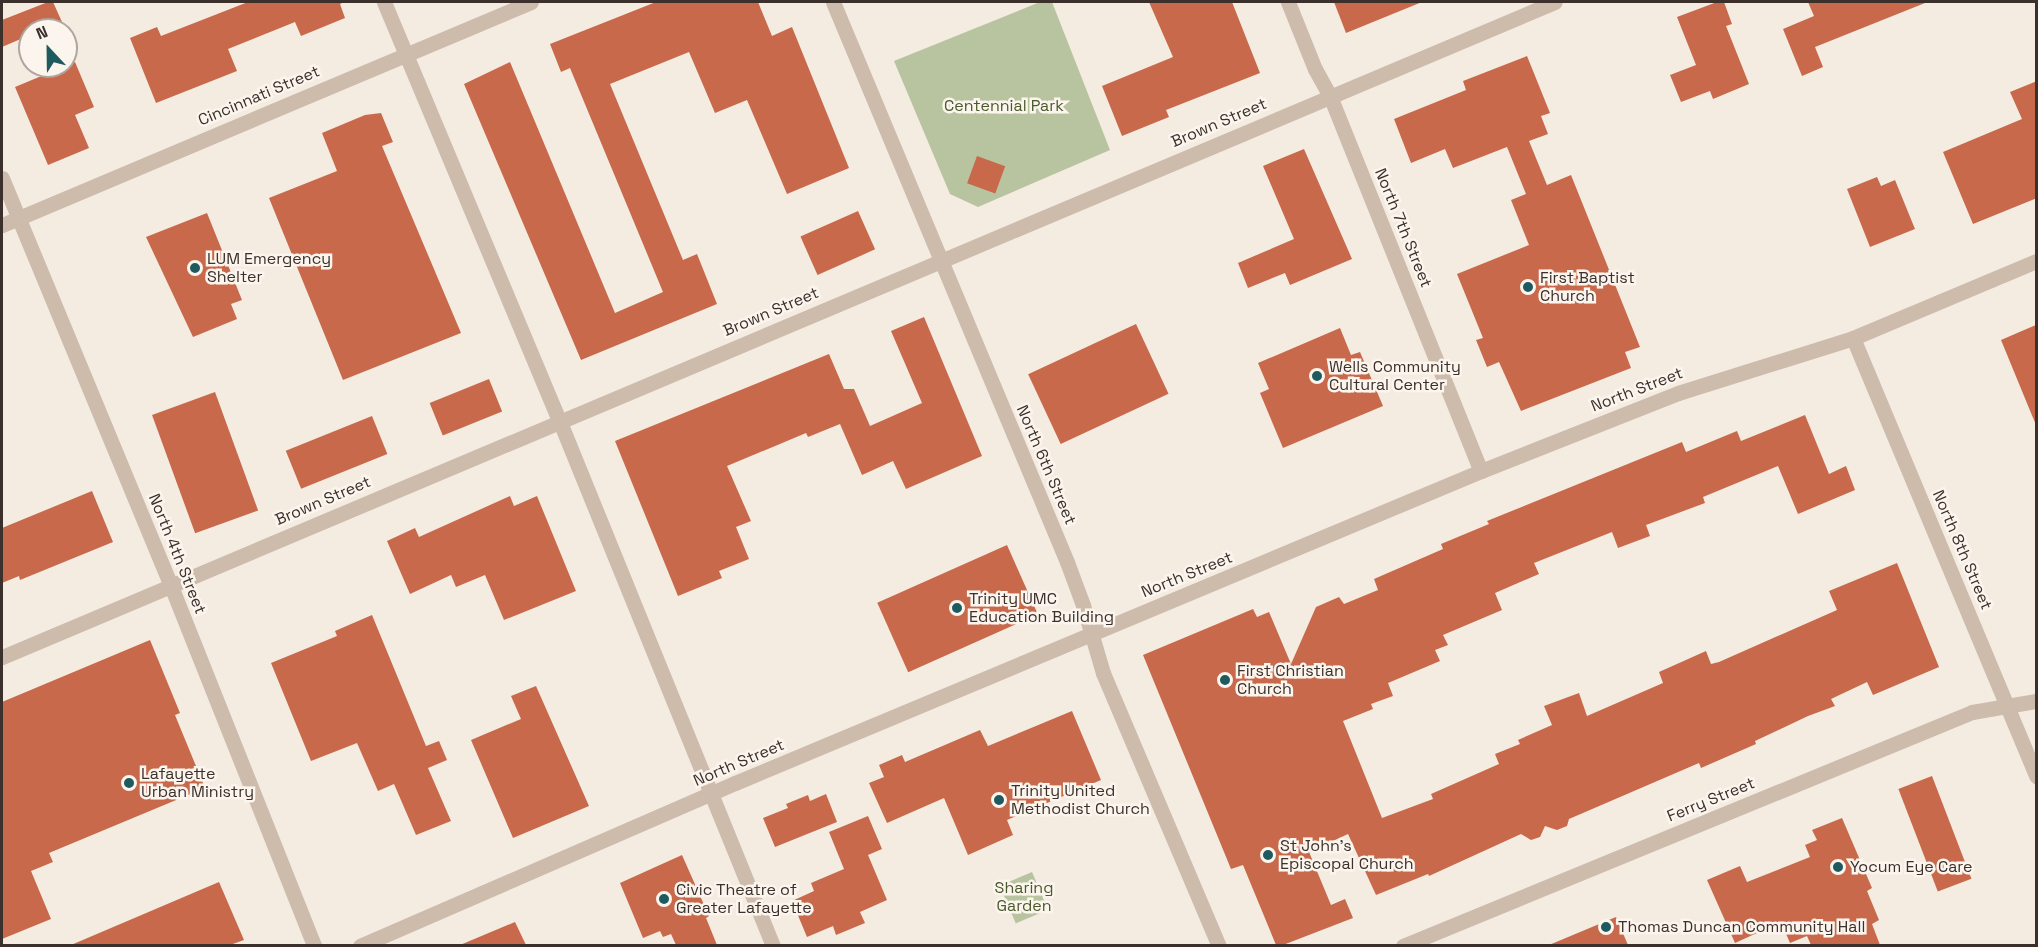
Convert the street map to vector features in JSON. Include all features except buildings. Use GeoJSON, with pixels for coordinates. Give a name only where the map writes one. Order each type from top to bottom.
{"type":"FeatureCollection","features":[{"type":"Feature","properties":{"kind":"street"},"geometry":{"type":"LineString","coordinates":[[384,2],[560,422],[773,945]]}},
{"type":"Feature","properties":{"kind":"street","name":"Cincinnati Street"},"geometry":{"type":"LineString","coordinates":[[2,225],[406,52],[531,2]]}},
{"type":"Feature","properties":{"kind":"street","name":"North 6th Street"},"geometry":{"type":"LineString","coordinates":[[833,2],[1067,562],[1103,673],[1219,945]]}},
{"type":"Feature","properties":{"kind":"street","name":"North 7th Street"},"geometry":{"type":"LineString","coordinates":[[1288,2],[1315,69],[1330,96],[1481,471]]}},
{"type":"Feature","properties":{"kind":"street","name":"Brown Street"},"geometry":{"type":"LineString","coordinates":[[2,657],[1555,2]]}},
{"type":"Feature","properties":{"kind":"street","name":"North 4th Street"},"geometry":{"type":"LineString","coordinates":[[2,178],[171,586],[314,945]]}},
{"type":"Feature","properties":{"kind":"street","name":"North Street"},"geometry":{"type":"LineString","coordinates":[[360,945],[711,794],[1481,471],[1678,393],[1853,338],[2037,261]]}},
{"type":"Feature","properties":{"kind":"street","name":"North 8th Street"},"geometry":{"type":"LineString","coordinates":[[1853,338],[2037,776]]}},
{"type":"Feature","properties":{"kind":"street","name":"Ferry Street"},"geometry":{"type":"LineString","coordinates":[[1403,945],[1972,712],[2037,701]]}},
{"type":"Feature","properties":{"kind":"green space","name":"Centennial Park"},"geometry":{"type":"Polygon","coordinates":[[[1040,2],[1052,2],[1110,150],[978,207],[950,194],[894,61],[1040,2]]]}},
{"type":"Feature","properties":{"kind":"green space","name":"Sharing Garden"},"geometry":{"type":"Polygon","coordinates":[[[1032,872],[1048,910],[1016,923],[1000,886],[1032,872]]]}},
{"type":"Feature","properties":{"kind":"place","name":"LUM Emergency Shelter"},"geometry":{"type":"Point","coordinates":[195,268]}},
{"type":"Feature","properties":{"kind":"place","name":"First Baptist Church"},"geometry":{"type":"Point","coordinates":[1528,287]}},
{"type":"Feature","properties":{"kind":"place","name":"Wells Community Cultural Center"},"geometry":{"type":"Point","coordinates":[1317,376]}},
{"type":"Feature","properties":{"kind":"place","name":"Trinity UMC Education Building"},"geometry":{"type":"Point","coordinates":[957,608]}},
{"type":"Feature","properties":{"kind":"place","name":"First Christian Church"},"geometry":{"type":"Point","coordinates":[1225,680]}},
{"type":"Feature","properties":{"kind":"place","name":"Lafayette Urban Ministry"},"geometry":{"type":"Point","coordinates":[129,783]}},
{"type":"Feature","properties":{"kind":"place","name":"Trinity United Methodist Church"},"geometry":{"type":"Point","coordinates":[999,800]}},
{"type":"Feature","properties":{"kind":"place","name":"St John's Episcopal Church"},"geometry":{"type":"Point","coordinates":[1268,855]}},
{"type":"Feature","properties":{"kind":"place","name":"Yocum Eye Care"},"geometry":{"type":"Point","coordinates":[1838,867]}},
{"type":"Feature","properties":{"kind":"place","name":"Civic Theatre of Greater Lafayette"},"geometry":{"type":"Point","coordinates":[664,899]}},
{"type":"Feature","properties":{"kind":"place","name":"Thomas Duncan Community Hall"},"geometry":{"type":"Point","coordinates":[1606,927]}}]}
